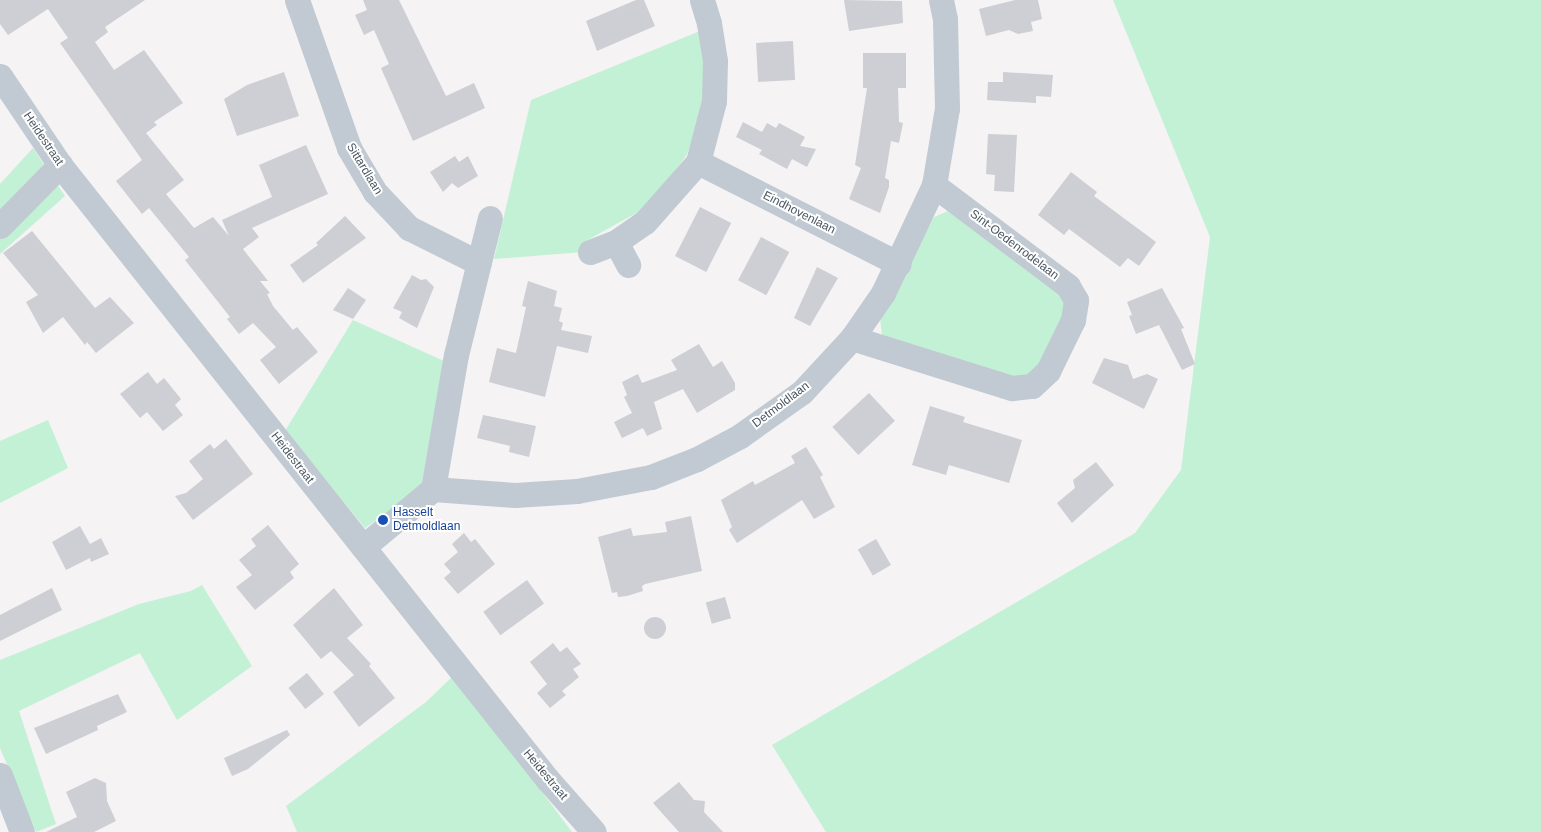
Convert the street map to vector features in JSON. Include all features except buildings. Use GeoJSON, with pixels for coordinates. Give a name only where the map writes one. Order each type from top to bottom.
{"type":"FeatureCollection","features":[{"type":"Feature","properties":{"kind":"street","name":"Sittardlaan"},"geometry":{"type":"LineString","coordinates":[[297,0],[348,148],[375,192],[409,228],[479,263]]}},
{"type":"Feature","properties":{"kind":"street"},"geometry":{"type":"LineString","coordinates":[[590,252],[616,242],[645,222],[698,162],[714,101],[715,61],[702,0]]}},
{"type":"Feature","properties":{"kind":"street","name":"Detmoldlaan"},"geometry":{"type":"LineString","coordinates":[[433,489],[515,495],[577,491],[651,477],[697,459],[740,436],[802,392],[852,338],[900,264],[934,185],[946,108],[945,19],[941,0]]}},
{"type":"Feature","properties":{"kind":"street","name":"Heidestraat"},"geometry":{"type":"LineString","coordinates":[[0,76],[60,164],[548,780],[594,832]]}},
{"type":"Feature","properties":{"kind":"street","name":"Eindhovenlaan"},"geometry":{"type":"LineString","coordinates":[[698,162],[900,264]]}},
{"type":"Feature","properties":{"kind":"street"},"geometry":{"type":"LineString","coordinates":[[0,226],[60,164]]}},
{"type":"Feature","properties":{"kind":"street","name":"Sint-Oedenrodelaan"},"geometry":{"type":"LineString","coordinates":[[852,338],[1012,388],[1032,386],[1048,372],[1073,320],[1076,300],[1068,286],[934,185]]}},
{"type":"Feature","properties":{"kind":"street"},"geometry":{"type":"LineString","coordinates":[[363,547],[433,489],[456,355],[490,218]]}},
{"type":"Feature","properties":{"kind":"street"},"geometry":{"type":"LineString","coordinates":[[616,242],[628,265]]}},
{"type":"Feature","properties":{"kind":"street"},"geometry":{"type":"LineString","coordinates":[[0,775],[22,832]]}},
{"type":"Feature","properties":{"kind":"green space"},"geometry":{"type":"Polygon","coordinates":[[[1113,0],[1541,0],[1541,832],[826,832],[772,745],[1135,533],[1181,470],[1210,237],[1113,0]]]}},
{"type":"Feature","properties":{"kind":"green space"},"geometry":{"type":"Polygon","coordinates":[[[700,31],[705,83],[697,131],[686,156],[668,181],[640,211],[582,243],[584,252],[494,259],[531,100],[700,31]]]}},
{"type":"Feature","properties":{"kind":"green space"},"geometry":{"type":"Polygon","coordinates":[[[33,148],[65,196],[0,254],[0,184],[33,148]]]}},
{"type":"Feature","properties":{"kind":"green space"},"geometry":{"type":"Polygon","coordinates":[[[948,211],[1060,291],[1068,302],[1041,370],[1027,381],[882,336],[880,317],[934,217],[948,211]]]}},
{"type":"Feature","properties":{"kind":"green space"},"geometry":{"type":"Polygon","coordinates":[[[353,320],[444,361],[421,488],[365,528],[285,431],[353,320]]]}},
{"type":"Feature","properties":{"kind":"green space"},"geometry":{"type":"Polygon","coordinates":[[[48,420],[68,468],[0,503],[0,441],[48,420]]]}},
{"type":"Feature","properties":{"kind":"green space"},"geometry":{"type":"Polygon","coordinates":[[[202,585],[252,666],[177,720],[140,653],[19,711],[56,824],[36,832],[0,748],[0,660],[139,604],[191,591],[202,585]]]}},
{"type":"Feature","properties":{"kind":"green space"},"geometry":{"type":"Polygon","coordinates":[[[454,675],[572,832],[297,832],[286,806],[426,702],[454,675]]]}},
{"type":"Feature","properties":{"kind":"place","name":"Hasselt Detmoldlaan"},"geometry":{"type":"Point","coordinates":[383,520]}}]}
